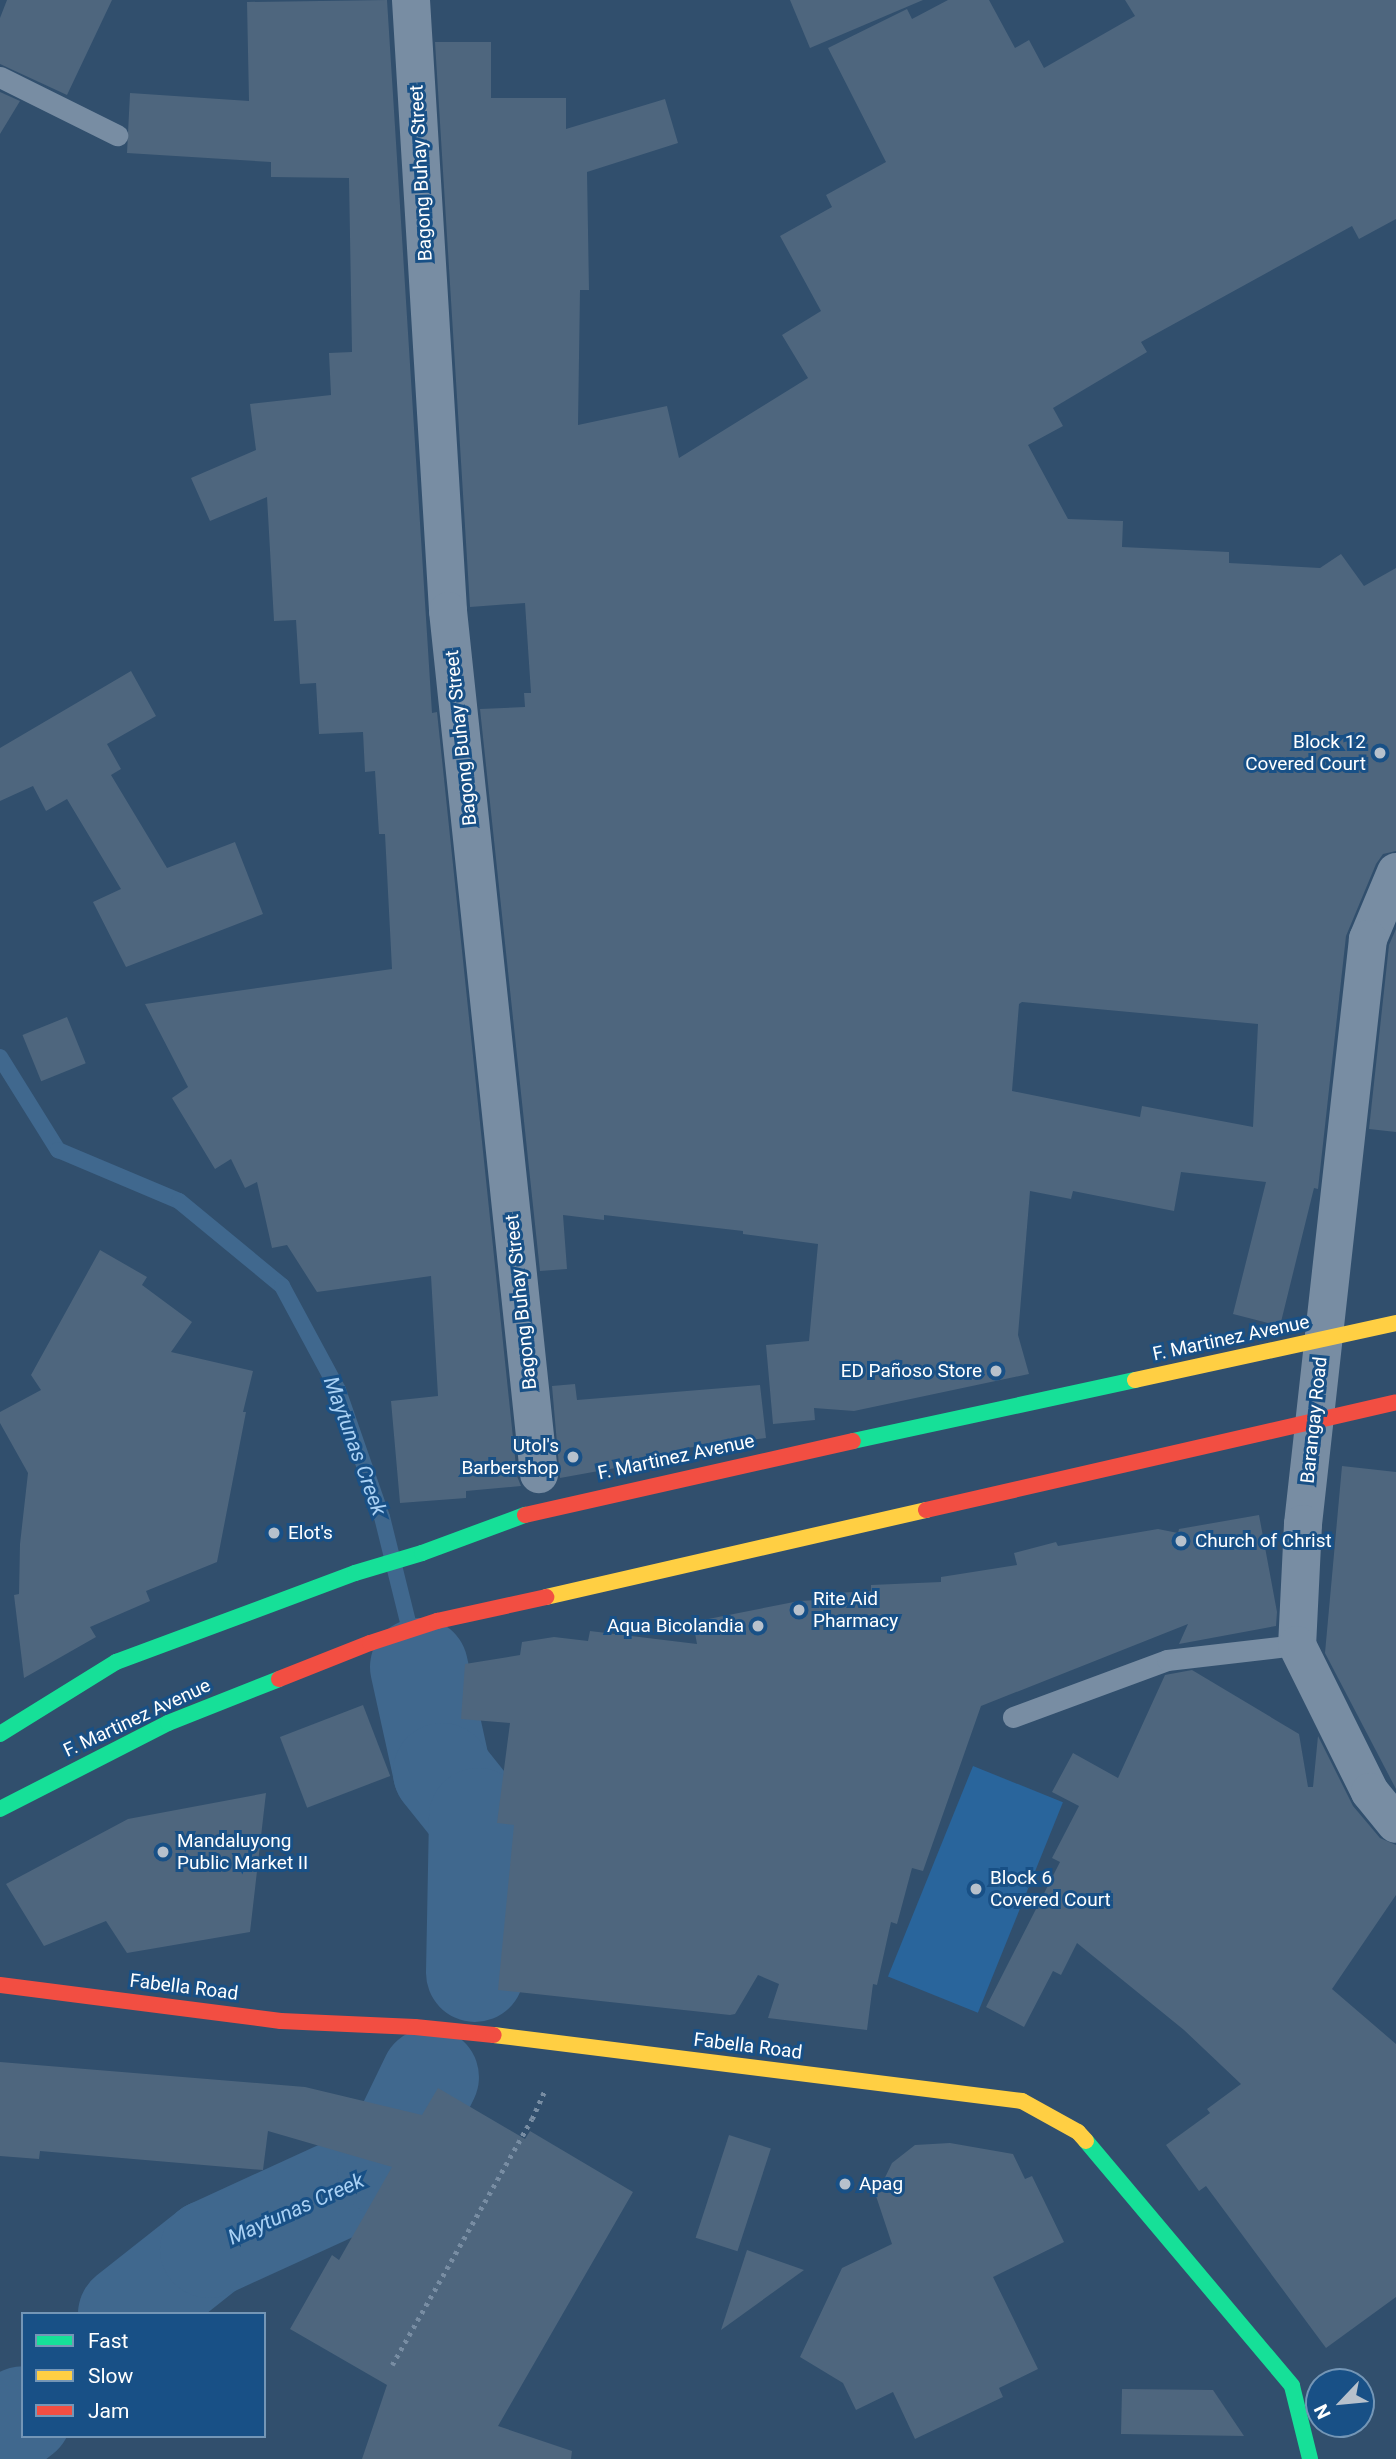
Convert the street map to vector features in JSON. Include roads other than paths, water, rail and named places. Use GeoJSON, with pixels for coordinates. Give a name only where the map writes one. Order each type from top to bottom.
{"type":"FeatureCollection","features":[{"type":"Feature","properties":{"kind":"main road","name":"F. Martinez Avenue"},"geometry":{"type":"LineString","coordinates":[[0,1734],[116,1662],[355,1573],[422,1553],[542,1509],[1396,1323]]}},
{"type":"Feature","properties":{"kind":"main road","name":"F. Martinez Avenue"},"geometry":{"type":"LineString","coordinates":[[0,1809],[168,1723],[370,1643],[437,1621],[683,1568],[1315,1418],[1396,1402]]}},
{"type":"Feature","properties":{"kind":"main road","name":"Fabella Road"},"geometry":{"type":"LineString","coordinates":[[0,1985],[281,2021],[481,2033],[1022,2101],[1078,2132],[1292,2386],[1310,2459]]}},
{"type":"Feature","properties":{"kind":"street","name":"Bagong Buhay Street"},"geometry":{"type":"LineString","coordinates":[[411,0],[447,611],[539,1474]]}},
{"type":"Feature","properties":{"kind":"street","name":"Barangay Road"},"geometry":{"type":"LineString","coordinates":[[1396,872],[1368,939],[1303,1524],[1297,1645],[1370,1792],[1396,1824]]}},
{"type":"Feature","properties":{"kind":"lane"},"geometry":{"type":"LineString","coordinates":[[0,77],[117,135]]}},
{"type":"Feature","properties":{"kind":"lane"},"geometry":{"type":"LineString","coordinates":[[1013,1717],[1167,1660],[1297,1645]]}},
{"type":"Feature","properties":{"kind":"waterway","name":"Maytunas Creek"},"geometry":{"type":"LineString","coordinates":[[0,1057],[58,1150],[179,1201],[282,1286],[338,1390],[382,1517],[419,1667]]}},
{"type":"Feature","properties":{"kind":"waterway","name":"Maytunas Creek"},"geometry":{"type":"LineString","coordinates":[[419,1667],[442,1772],[478,1817],[475,1973]]}},
{"type":"Feature","properties":{"kind":"waterway","name":"Maytunas Creek"},"geometry":{"type":"LineString","coordinates":[[130,2312],[209,2249],[386,2168],[430,2077]]}},
{"type":"Feature","properties":{"kind":"waterway","name":"Maytunas Creek"},"geometry":{"type":"LineString","coordinates":[[0,2433],[21,2417]]}},
{"type":"Feature","properties":{"kind":"place","name":"Block 12 Covered Court"},"geometry":{"type":"Point","coordinates":[1380,753]}},
{"type":"Feature","properties":{"kind":"place","name":"ED Pañoso Store"},"geometry":{"type":"Point","coordinates":[996,1371]}},
{"type":"Feature","properties":{"kind":"place","name":"Utol's Barbershop"},"geometry":{"type":"Point","coordinates":[573,1457]}},
{"type":"Feature","properties":{"kind":"place","name":"Elot's"},"geometry":{"type":"Point","coordinates":[274,1533]}},
{"type":"Feature","properties":{"kind":"place","name":"Church of Christ"},"geometry":{"type":"Point","coordinates":[1181,1541]}},
{"type":"Feature","properties":{"kind":"place","name":"Rite Aid Pharmacy"},"geometry":{"type":"Point","coordinates":[799,1610]}},
{"type":"Feature","properties":{"kind":"place","name":"Aqua Bicolandia"},"geometry":{"type":"Point","coordinates":[758,1626]}},
{"type":"Feature","properties":{"kind":"place","name":"Mandaluyong Public Market II"},"geometry":{"type":"Point","coordinates":[163,1852]}},
{"type":"Feature","properties":{"kind":"place","name":"Block 6 Covered Court"},"geometry":{"type":"Point","coordinates":[976,1889]}},
{"type":"Feature","properties":{"kind":"place","name":"Apag"},"geometry":{"type":"Point","coordinates":[845,2184]}}]}
